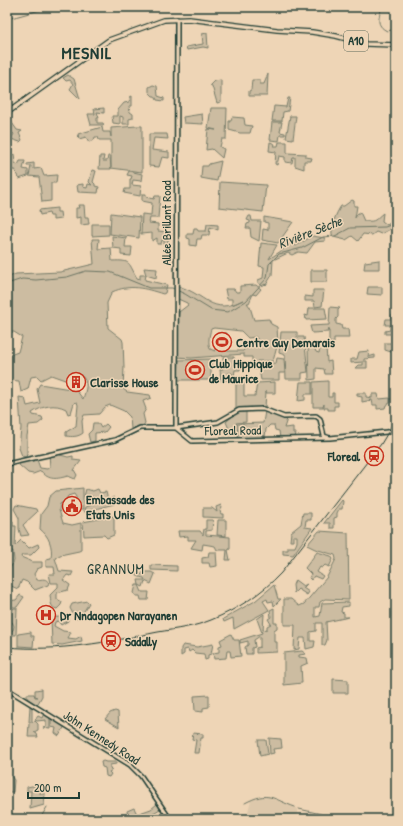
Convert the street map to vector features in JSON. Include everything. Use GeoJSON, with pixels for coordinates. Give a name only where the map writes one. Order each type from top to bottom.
{"type":"FeatureCollection","features":[{"type":"Feature","properties":{"kind":"main road","name":"A10"},"geometry":{"type":"LineString","coordinates":[[7,113],[110,40],[157,22],[177,19],[221,22],[277,30],[312,32],[336,36],[366,44],[396,46]]}},
{"type":"Feature","properties":{"kind":"main road","name":"Allée Brillant Road"},"geometry":{"type":"LineString","coordinates":[[176,428],[177,19]]}},
{"type":"Feature","properties":{"kind":"main road"},"geometry":{"type":"LineString","coordinates":[[7,464],[115,440],[140,428],[176,428],[218,422],[229,417],[236,410],[265,409],[281,416],[316,416],[320,419],[324,436],[330,438]]}},
{"type":"Feature","properties":{"kind":"main road"},"geometry":{"type":"LineString","coordinates":[[317,438],[323,436],[322,424]]}},
{"type":"Feature","properties":{"kind":"main road","name":"Floreal Road"},"geometry":{"type":"LineString","coordinates":[[176,428],[192,441],[330,438],[396,431]]}},
{"type":"Feature","properties":{"kind":"main road","name":"John Kennedy Road"},"geometry":{"type":"LineString","coordinates":[[7,689],[130,765],[141,776],[170,819]]}},
{"type":"Feature","properties":{"kind":"shaded area"},"geometry":{"type":"Polygon","coordinates":[[[207,33],[208,48],[203,47],[187,50],[186,47],[203,44],[202,34],[207,33]]]}},
{"type":"Feature","properties":{"kind":"shaded area"},"geometry":{"type":"Polygon","coordinates":[[[268,74],[267,96],[249,96],[252,80],[260,80],[260,84],[264,84],[268,74]]]}},
{"type":"Feature","properties":{"kind":"shaded area"},"geometry":{"type":"Polygon","coordinates":[[[68,75],[74,79],[80,99],[70,89],[73,84],[70,80],[66,81],[63,78],[68,75]]]}},
{"type":"Feature","properties":{"kind":"shaded area"},"geometry":{"type":"Polygon","coordinates":[[[221,80],[221,102],[217,103],[212,86],[210,85],[214,81],[221,80]]]}},
{"type":"Feature","properties":{"kind":"shaded area"},"geometry":{"type":"Polygon","coordinates":[[[153,85],[157,86],[158,96],[164,98],[164,101],[157,100],[155,96],[149,92],[149,87],[153,85]]]}},
{"type":"Feature","properties":{"kind":"shaded area"},"geometry":{"type":"Polygon","coordinates":[[[132,96],[132,106],[129,106],[130,112],[133,114],[133,118],[129,119],[129,124],[123,124],[123,117],[120,116],[120,124],[113,123],[112,116],[118,116],[118,110],[124,103],[129,102],[130,97],[132,96]]]}},
{"type":"Feature","properties":{"kind":"shaded area"},"geometry":{"type":"Polygon","coordinates":[[[288,98],[290,98],[288,111],[283,112],[282,121],[272,121],[274,106],[286,107],[288,98]]]}},
{"type":"Feature","properties":{"kind":"shaded area"},"geometry":{"type":"Polygon","coordinates":[[[104,108],[104,113],[97,112],[99,118],[97,118],[97,123],[103,123],[104,125],[91,125],[88,114],[95,114],[94,109],[104,108]]]}},
{"type":"Feature","properties":{"kind":"shaded area"},"geometry":{"type":"Polygon","coordinates":[[[211,108],[227,108],[226,139],[222,139],[220,147],[224,149],[222,158],[212,149],[206,150],[208,129],[216,130],[208,128],[211,108]]]}},
{"type":"Feature","properties":{"kind":"shaded area"},"geometry":{"type":"Polygon","coordinates":[[[202,114],[203,124],[184,123],[183,117],[202,114]]]}},
{"type":"Feature","properties":{"kind":"shaded area"},"geometry":{"type":"Polygon","coordinates":[[[290,116],[296,116],[293,139],[286,138],[290,116]]]}},
{"type":"Feature","properties":{"kind":"shaded area"},"geometry":{"type":"Polygon","coordinates":[[[232,117],[244,118],[245,125],[252,126],[250,133],[240,133],[229,130],[229,121],[231,121],[232,117]]]}},
{"type":"Feature","properties":{"kind":"shaded area"},"geometry":{"type":"Polygon","coordinates":[[[10,120],[17,130],[22,131],[19,133],[22,140],[20,142],[11,139],[14,134],[11,131],[11,135],[8,136],[7,148],[7,131],[12,129],[10,126],[7,127],[7,123],[10,120]]]}},
{"type":"Feature","properties":{"kind":"shaded area"},"geometry":{"type":"Polygon","coordinates":[[[272,122],[282,122],[280,132],[285,133],[285,135],[280,135],[279,141],[270,140],[272,122]]]}},
{"type":"Feature","properties":{"kind":"shaded area"},"geometry":{"type":"Polygon","coordinates":[[[142,126],[142,172],[111,168],[111,140],[99,140],[98,137],[95,137],[94,140],[89,142],[86,137],[79,139],[78,134],[102,127],[103,132],[110,132],[111,137],[111,128],[142,126]]]}},
{"type":"Feature","properties":{"kind":"shaded area"},"geometry":{"type":"Polygon","coordinates":[[[149,134],[167,134],[168,139],[154,138],[152,150],[169,152],[169,158],[162,157],[159,167],[149,166],[149,134]]]}},
{"type":"Feature","properties":{"kind":"shaded area"},"geometry":{"type":"Polygon","coordinates":[[[270,142],[275,144],[274,146],[278,146],[279,142],[287,142],[287,153],[306,154],[306,157],[312,158],[311,161],[304,161],[304,169],[295,166],[295,157],[293,157],[292,163],[285,162],[285,157],[279,156],[277,165],[275,164],[276,152],[269,151],[270,142]]]}},
{"type":"Feature","properties":{"kind":"shaded area"},"geometry":{"type":"Polygon","coordinates":[[[14,154],[15,163],[18,165],[20,161],[25,161],[23,169],[28,170],[28,176],[19,179],[15,172],[16,170],[9,170],[7,160],[14,154]]]}},
{"type":"Feature","properties":{"kind":"shaded area"},"geometry":{"type":"Polygon","coordinates":[[[100,156],[104,156],[103,161],[107,161],[108,156],[110,156],[111,169],[99,169],[100,156]]]}},
{"type":"Feature","properties":{"kind":"shaded area"},"geometry":{"type":"Polygon","coordinates":[[[221,161],[217,181],[201,178],[202,166],[208,166],[209,164],[221,161]]]}},
{"type":"Feature","properties":{"kind":"shaded area"},"geometry":{"type":"Polygon","coordinates":[[[34,163],[34,169],[41,168],[44,176],[57,175],[56,183],[51,183],[51,201],[42,202],[39,177],[29,176],[31,166],[27,166],[27,164],[34,163]]]}},
{"type":"Feature","properties":{"kind":"shaded area"},"geometry":{"type":"Polygon","coordinates":[[[92,170],[96,171],[93,182],[95,186],[99,187],[98,193],[78,192],[77,185],[83,184],[83,187],[87,188],[88,184],[92,185],[89,182],[92,170]]]}},
{"type":"Feature","properties":{"kind":"shaded area"},"geometry":{"type":"Polygon","coordinates":[[[129,171],[142,174],[141,181],[133,180],[132,185],[141,186],[140,196],[124,193],[125,189],[130,189],[130,179],[132,176],[127,175],[129,171]]]}},
{"type":"Feature","properties":{"kind":"shaded area"},"geometry":{"type":"Polygon","coordinates":[[[220,182],[266,185],[263,212],[219,207],[220,182]]]}},
{"type":"Feature","properties":{"kind":"shaded area"},"geometry":{"type":"Polygon","coordinates":[[[142,194],[146,194],[146,197],[154,199],[155,196],[160,196],[158,218],[150,218],[149,223],[158,224],[158,231],[168,232],[168,244],[164,244],[164,241],[162,240],[161,244],[157,244],[157,238],[152,241],[152,233],[141,234],[142,214],[151,215],[152,203],[142,201],[142,194]]]}},
{"type":"Feature","properties":{"kind":"shaded area"},"geometry":{"type":"Polygon","coordinates":[[[352,200],[354,201],[354,206],[357,206],[355,218],[360,212],[364,221],[371,221],[375,220],[383,213],[382,221],[387,225],[393,221],[396,216],[396,226],[381,234],[376,232],[372,235],[363,234],[358,241],[352,236],[346,240],[333,237],[332,226],[337,213],[341,206],[344,206],[352,200]]]}},
{"type":"Feature","properties":{"kind":"shaded area"},"geometry":{"type":"Polygon","coordinates":[[[78,205],[84,205],[85,217],[88,217],[89,224],[81,225],[81,217],[76,218],[76,208],[79,208],[78,205]]]}},
{"type":"Feature","properties":{"kind":"shaded area"},"geometry":{"type":"Polygon","coordinates":[[[57,208],[57,212],[60,212],[61,219],[53,220],[53,216],[50,216],[49,213],[40,215],[39,210],[57,208]]]}},
{"type":"Feature","properties":{"kind":"shaded area"},"geometry":{"type":"Polygon","coordinates":[[[111,213],[140,217],[139,238],[110,234],[111,213]]]}},
{"type":"Feature","properties":{"kind":"shaded area"},"geometry":{"type":"Polygon","coordinates":[[[249,216],[251,216],[252,221],[261,221],[259,241],[251,237],[250,228],[246,228],[247,224],[250,223],[250,221],[247,220],[249,216]]]}},
{"type":"Feature","properties":{"kind":"shaded area"},"geometry":{"type":"Polygon","coordinates":[[[264,217],[293,222],[278,243],[262,240],[263,229],[268,230],[268,223],[264,222],[264,217]]]}},
{"type":"Feature","properties":{"kind":"shaded area"},"geometry":{"type":"Polygon","coordinates":[[[92,224],[109,224],[109,235],[92,236],[92,224]]]}},
{"type":"Feature","properties":{"kind":"shaded area"},"geometry":{"type":"Polygon","coordinates":[[[207,224],[218,225],[218,230],[210,227],[209,235],[202,235],[201,239],[197,239],[196,246],[190,245],[190,239],[187,238],[187,234],[193,234],[194,228],[197,228],[198,231],[206,231],[207,224]]]}},
{"type":"Feature","properties":{"kind":"shaded area"},"geometry":{"type":"Polygon","coordinates":[[[112,236],[126,238],[125,247],[132,247],[131,256],[121,255],[121,249],[113,248],[112,236]]]}},
{"type":"Feature","properties":{"kind":"shaded area"},"geometry":{"type":"Polygon","coordinates":[[[312,236],[325,238],[325,241],[315,242],[307,253],[298,252],[292,255],[288,253],[273,260],[272,275],[266,285],[265,284],[262,286],[258,283],[258,280],[263,278],[264,267],[259,266],[261,243],[277,245],[269,259],[284,249],[288,241],[296,246],[312,236]]]}},
{"type":"Feature","properties":{"kind":"shaded area"},"geometry":{"type":"Polygon","coordinates":[[[92,239],[99,239],[98,249],[111,248],[112,261],[123,261],[129,264],[137,278],[140,279],[140,275],[146,275],[145,280],[167,285],[165,293],[163,294],[150,290],[125,288],[112,292],[107,303],[108,328],[122,339],[123,342],[123,389],[127,392],[150,395],[151,398],[143,401],[146,409],[143,414],[145,423],[143,426],[131,429],[130,417],[124,411],[110,405],[105,407],[99,414],[84,415],[82,421],[83,433],[70,437],[66,436],[66,432],[76,426],[77,402],[74,403],[71,413],[68,414],[66,409],[62,407],[44,407],[32,413],[33,415],[42,417],[43,420],[38,424],[29,425],[27,436],[27,454],[26,457],[22,456],[19,448],[21,428],[19,397],[25,398],[27,406],[40,403],[37,389],[40,384],[76,390],[83,399],[86,383],[81,375],[65,380],[51,375],[41,380],[37,376],[31,377],[28,389],[21,392],[19,381],[7,380],[7,356],[18,352],[22,337],[14,332],[7,332],[7,278],[16,274],[60,272],[94,264],[92,239]]]}},
{"type":"Feature","properties":{"kind":"shaded area"},"geometry":{"type":"Polygon","coordinates":[[[379,260],[379,269],[364,269],[365,262],[379,260]]]}},
{"type":"Feature","properties":{"kind":"shaded area"},"geometry":{"type":"Polygon","coordinates":[[[144,268],[157,269],[156,278],[146,275],[144,268]]]}},
{"type":"Feature","properties":{"kind":"shaded area"},"geometry":{"type":"Polygon","coordinates":[[[311,270],[327,270],[327,282],[311,282],[311,270]]]}},
{"type":"Feature","properties":{"kind":"shaded area"},"geometry":{"type":"Polygon","coordinates":[[[256,285],[261,289],[256,295],[253,294],[249,303],[247,303],[250,307],[254,320],[269,319],[271,324],[277,327],[278,343],[273,361],[257,361],[257,369],[252,369],[252,357],[244,357],[244,354],[191,358],[177,357],[179,312],[188,305],[187,303],[178,299],[177,286],[187,289],[209,302],[223,306],[232,305],[232,299],[227,299],[225,289],[234,289],[236,292],[240,292],[240,286],[256,285]],[[211,329],[209,339],[210,349],[215,351],[216,333],[227,333],[227,351],[243,351],[255,338],[259,342],[256,337],[248,338],[241,331],[211,329]]]}},
{"type":"Feature","properties":{"kind":"shaded area"},"geometry":{"type":"Polygon","coordinates":[[[368,287],[382,287],[382,295],[367,294],[368,287]]]}},
{"type":"Feature","properties":{"kind":"shaded area"},"geometry":{"type":"Polygon","coordinates":[[[313,290],[324,290],[322,306],[315,307],[314,301],[305,301],[305,296],[313,297],[313,290]]]}},
{"type":"Feature","properties":{"kind":"shaded area"},"geometry":{"type":"Polygon","coordinates":[[[330,307],[340,308],[338,310],[336,324],[341,325],[342,329],[348,329],[349,338],[334,338],[334,343],[329,343],[329,328],[328,332],[312,333],[310,326],[329,325],[330,307]]]}},
{"type":"Feature","properties":{"kind":"shaded area"},"geometry":{"type":"Polygon","coordinates":[[[309,308],[325,308],[327,319],[306,320],[305,315],[308,316],[309,308]]]}},
{"type":"Feature","properties":{"kind":"shaded area"},"geometry":{"type":"Polygon","coordinates":[[[396,313],[396,356],[394,353],[385,350],[385,343],[393,343],[392,334],[385,334],[385,331],[390,330],[390,325],[385,325],[386,319],[391,319],[392,314],[396,313]]]}},
{"type":"Feature","properties":{"kind":"shaded area"},"geometry":{"type":"Polygon","coordinates":[[[281,332],[297,332],[297,337],[304,337],[308,372],[302,373],[302,379],[286,379],[285,355],[279,353],[281,332]]]}},
{"type":"Feature","properties":{"kind":"shaded area"},"geometry":{"type":"Polygon","coordinates":[[[326,346],[327,362],[331,361],[332,374],[325,374],[324,369],[316,368],[316,379],[309,380],[308,348],[314,347],[316,352],[319,353],[320,347],[326,346]]]}},
{"type":"Feature","properties":{"kind":"shaded area"},"geometry":{"type":"Polygon","coordinates":[[[369,351],[368,357],[375,355],[375,358],[364,359],[364,361],[367,361],[367,368],[355,368],[358,365],[363,365],[363,362],[351,363],[351,359],[357,359],[359,352],[369,351]]]}},
{"type":"Feature","properties":{"kind":"shaded area"},"geometry":{"type":"Polygon","coordinates":[[[223,357],[234,357],[234,365],[240,365],[240,370],[235,370],[234,376],[240,378],[240,380],[232,381],[232,373],[228,373],[228,380],[221,381],[220,369],[223,369],[223,357]]]}},
{"type":"Feature","properties":{"kind":"shaded area"},"geometry":{"type":"Polygon","coordinates":[[[277,358],[284,359],[285,373],[279,373],[279,380],[261,380],[258,364],[276,363],[277,358]]]}},
{"type":"Feature","properties":{"kind":"shaded area","name":"Club Hippique de Maurice"},"geometry":{"type":"Polygon","coordinates":[[[211,359],[211,380],[178,380],[179,360],[211,359]]]}},
{"type":"Feature","properties":{"kind":"shaded area"},"geometry":{"type":"Polygon","coordinates":[[[328,381],[328,397],[332,397],[332,393],[334,393],[334,402],[338,402],[338,406],[334,406],[334,410],[324,408],[324,404],[323,407],[313,407],[313,382],[328,381]]]}},
{"type":"Feature","properties":{"kind":"shaded area"},"geometry":{"type":"Polygon","coordinates":[[[275,382],[275,393],[266,393],[266,391],[265,408],[236,409],[236,383],[244,383],[244,396],[255,396],[257,383],[275,382]]]}},
{"type":"Feature","properties":{"kind":"shaded area"},"geometry":{"type":"Polygon","coordinates":[[[300,382],[312,382],[312,394],[305,394],[305,400],[298,401],[300,382]]]}},
{"type":"Feature","properties":{"kind":"shaded area"},"geometry":{"type":"Polygon","coordinates":[[[357,393],[366,393],[366,397],[372,398],[372,394],[378,394],[379,399],[390,398],[390,403],[386,405],[385,408],[377,409],[377,405],[373,405],[372,400],[362,402],[362,397],[357,396],[357,393]]]}},
{"type":"Feature","properties":{"kind":"shaded area"},"geometry":{"type":"Polygon","coordinates":[[[246,411],[246,422],[236,423],[236,431],[230,431],[226,422],[237,412],[246,411]]]}},
{"type":"Feature","properties":{"kind":"shaded area"},"geometry":{"type":"Polygon","coordinates":[[[265,411],[287,419],[284,428],[293,427],[293,433],[296,433],[295,438],[280,438],[279,431],[275,430],[274,425],[270,425],[266,429],[265,437],[264,435],[263,438],[238,438],[237,424],[263,423],[265,411]]]}},
{"type":"Feature","properties":{"kind":"shaded area"},"geometry":{"type":"Polygon","coordinates":[[[93,423],[98,423],[101,428],[106,424],[109,427],[105,432],[95,433],[95,441],[90,442],[88,434],[92,430],[93,423]]]}},
{"type":"Feature","properties":{"kind":"shaded area"},"geometry":{"type":"Polygon","coordinates":[[[59,453],[60,455],[68,457],[73,456],[73,460],[81,461],[74,470],[77,475],[75,479],[68,476],[50,478],[41,471],[33,474],[28,473],[19,465],[20,462],[36,457],[40,468],[47,469],[50,467],[49,454],[59,453]]]}},
{"type":"Feature","properties":{"kind":"shaded area"},"geometry":{"type":"Polygon","coordinates":[[[83,488],[83,510],[77,510],[76,497],[74,494],[68,496],[65,501],[60,504],[59,510],[63,523],[72,525],[81,523],[81,550],[60,555],[55,558],[59,571],[73,572],[71,576],[67,575],[63,580],[70,585],[68,590],[57,593],[57,599],[62,602],[57,609],[52,606],[50,595],[58,587],[58,583],[51,583],[49,574],[55,574],[54,567],[46,567],[46,559],[51,558],[51,550],[48,538],[40,529],[41,514],[47,506],[49,497],[56,491],[83,488]]]}},
{"type":"Feature","properties":{"kind":"shaded area"},"geometry":{"type":"Polygon","coordinates":[[[86,489],[93,491],[98,489],[100,493],[106,492],[108,500],[114,497],[114,504],[84,512],[85,507],[97,503],[98,500],[89,495],[84,497],[86,489]]]}},
{"type":"Feature","properties":{"kind":"shaded area"},"geometry":{"type":"Polygon","coordinates":[[[342,500],[342,509],[339,509],[337,517],[334,518],[334,528],[330,528],[330,523],[324,523],[342,500]]]}},
{"type":"Feature","properties":{"kind":"shaded area"},"geometry":{"type":"Polygon","coordinates":[[[16,505],[36,509],[37,512],[23,525],[29,535],[21,536],[19,529],[19,518],[14,509],[16,505]]]}},
{"type":"Feature","properties":{"kind":"shaded area"},"geometry":{"type":"Polygon","coordinates":[[[221,505],[222,508],[220,511],[221,514],[223,514],[223,518],[203,517],[203,508],[212,508],[217,512],[216,507],[221,505]]]}},
{"type":"Feature","properties":{"kind":"shaded area"},"geometry":{"type":"Polygon","coordinates":[[[303,513],[311,513],[311,520],[306,520],[305,527],[312,528],[293,555],[283,554],[283,550],[288,550],[288,547],[295,547],[297,536],[293,536],[293,541],[290,541],[291,532],[301,524],[303,513]]]}},
{"type":"Feature","properties":{"kind":"shaded area"},"geometry":{"type":"Polygon","coordinates":[[[114,516],[114,535],[107,538],[104,535],[84,536],[83,522],[114,516]]]}},
{"type":"Feature","properties":{"kind":"shaded area"},"geometry":{"type":"Polygon","coordinates":[[[206,520],[213,520],[212,530],[206,531],[206,535],[230,537],[230,549],[228,550],[230,560],[226,560],[227,550],[217,550],[215,546],[203,544],[202,550],[191,548],[196,540],[188,540],[188,536],[179,537],[178,531],[200,531],[203,535],[204,529],[206,529],[206,520]]]}},
{"type":"Feature","properties":{"kind":"shaded area"},"geometry":{"type":"Polygon","coordinates":[[[218,520],[226,520],[226,536],[217,535],[218,520]]]}},
{"type":"Feature","properties":{"kind":"shaded area"},"geometry":{"type":"Polygon","coordinates":[[[7,521],[13,521],[13,526],[16,526],[15,546],[21,540],[29,548],[38,544],[39,547],[31,555],[22,555],[21,557],[33,562],[42,562],[42,567],[37,569],[34,574],[37,580],[47,580],[49,583],[48,585],[35,590],[27,582],[22,580],[18,589],[11,586],[7,587],[7,574],[14,561],[13,551],[7,552],[7,521]]]}},
{"type":"Feature","properties":{"kind":"shaded area"},"geometry":{"type":"Polygon","coordinates":[[[319,531],[348,533],[349,600],[325,599],[320,602],[319,607],[315,607],[315,617],[320,616],[322,603],[349,602],[349,606],[342,607],[341,612],[344,613],[344,617],[349,617],[326,622],[327,640],[325,645],[322,645],[322,623],[316,623],[316,631],[310,632],[310,641],[315,641],[314,647],[306,649],[305,638],[300,638],[299,649],[294,650],[295,625],[284,625],[284,599],[291,599],[299,606],[304,604],[327,577],[336,559],[335,555],[307,545],[319,531]]]}},
{"type":"Feature","properties":{"kind":"shaded area"},"geometry":{"type":"Polygon","coordinates":[[[209,552],[216,552],[217,566],[210,567],[209,563],[202,563],[202,558],[208,557],[209,552]]]}},
{"type":"Feature","properties":{"kind":"shaded area"},"geometry":{"type":"Polygon","coordinates":[[[317,552],[331,556],[333,559],[329,567],[325,565],[322,568],[320,567],[317,572],[323,576],[321,579],[314,576],[311,580],[309,578],[311,574],[305,568],[317,552]]]}},
{"type":"Feature","properties":{"kind":"shaded area"},"geometry":{"type":"Polygon","coordinates":[[[151,565],[177,566],[177,571],[151,570],[151,565]]]}},
{"type":"Feature","properties":{"kind":"shaded area"},"geometry":{"type":"Polygon","coordinates":[[[137,571],[142,575],[143,572],[151,572],[155,574],[151,584],[145,581],[143,587],[139,585],[138,580],[145,580],[144,578],[136,575],[134,572],[137,571]]]}},
{"type":"Feature","properties":{"kind":"shaded area"},"geometry":{"type":"Polygon","coordinates":[[[295,580],[303,586],[307,584],[303,588],[309,592],[307,595],[298,589],[294,593],[293,585],[295,580]]]}},
{"type":"Feature","properties":{"kind":"shaded area"},"geometry":{"type":"Polygon","coordinates":[[[136,585],[139,585],[142,592],[149,592],[148,600],[141,600],[140,596],[136,596],[134,593],[136,585]]]}},
{"type":"Feature","properties":{"kind":"shaded area"},"geometry":{"type":"Polygon","coordinates":[[[274,585],[278,599],[281,599],[274,606],[273,601],[268,602],[267,599],[263,601],[269,610],[234,629],[233,618],[224,622],[223,619],[255,601],[274,585]]]}},
{"type":"Feature","properties":{"kind":"shaded area"},"geometry":{"type":"Polygon","coordinates":[[[20,595],[24,597],[17,607],[7,607],[7,601],[16,600],[20,595]]]}},
{"type":"Feature","properties":{"kind":"shaded area"},"geometry":{"type":"Polygon","coordinates":[[[87,601],[89,603],[81,616],[78,619],[75,618],[70,608],[72,604],[87,601]]]}},
{"type":"Feature","properties":{"kind":"shaded area"},"geometry":{"type":"Polygon","coordinates":[[[14,608],[17,608],[16,635],[7,635],[13,630],[14,626],[12,622],[7,620],[7,616],[14,608]]]}},
{"type":"Feature","properties":{"kind":"shaded area"},"geometry":{"type":"Polygon","coordinates":[[[274,608],[274,623],[277,623],[277,628],[274,630],[274,642],[277,642],[277,652],[256,653],[256,648],[260,647],[260,636],[254,640],[255,647],[252,648],[252,654],[246,654],[245,647],[248,645],[248,641],[240,643],[240,640],[262,633],[257,619],[264,614],[263,630],[267,629],[267,626],[271,624],[268,619],[271,617],[270,610],[274,608]]]}},
{"type":"Feature","properties":{"kind":"shaded area"},"geometry":{"type":"Polygon","coordinates":[[[67,616],[68,621],[61,625],[58,621],[55,622],[54,626],[63,631],[71,632],[68,638],[76,639],[81,636],[82,641],[62,645],[52,644],[51,618],[67,616]]]}},
{"type":"Feature","properties":{"kind":"shaded area"},"geometry":{"type":"Polygon","coordinates":[[[31,632],[31,636],[34,636],[33,647],[18,646],[18,634],[31,632]]]}},
{"type":"Feature","properties":{"kind":"shaded area"},"geometry":{"type":"Polygon","coordinates":[[[231,634],[234,640],[239,640],[241,656],[231,657],[230,651],[227,651],[226,658],[214,659],[213,653],[219,652],[219,646],[222,645],[220,640],[231,634]]]}},
{"type":"Feature","properties":{"kind":"shaded area"},"geometry":{"type":"Polygon","coordinates":[[[213,644],[211,654],[208,655],[208,659],[205,660],[204,654],[195,653],[192,650],[189,652],[188,649],[184,650],[184,654],[181,656],[181,648],[183,645],[197,647],[213,644]]]}},
{"type":"Feature","properties":{"kind":"shaded area"},"geometry":{"type":"Polygon","coordinates":[[[302,651],[306,654],[299,655],[299,657],[307,658],[308,663],[301,666],[302,683],[284,685],[284,653],[302,651]]]}},
{"type":"Feature","properties":{"kind":"shaded area"},"geometry":{"type":"Polygon","coordinates":[[[333,679],[348,680],[348,693],[333,693],[333,679]]]}},
{"type":"Feature","properties":{"kind":"shaded area"},"geometry":{"type":"Polygon","coordinates":[[[42,689],[42,696],[37,705],[27,698],[27,694],[34,694],[35,697],[38,697],[35,696],[35,690],[42,689]]]}},
{"type":"Feature","properties":{"kind":"shaded area"},"geometry":{"type":"Polygon","coordinates":[[[209,695],[209,707],[203,708],[203,712],[195,711],[194,696],[209,695]]]}},
{"type":"Feature","properties":{"kind":"shaded area"},"geometry":{"type":"Polygon","coordinates":[[[30,706],[32,707],[32,722],[35,721],[38,724],[38,730],[34,732],[38,737],[28,737],[29,724],[31,722],[29,722],[30,706]]]}},
{"type":"Feature","properties":{"kind":"shaded area"},"geometry":{"type":"Polygon","coordinates":[[[115,711],[118,712],[119,727],[105,719],[110,713],[115,711]]]}},
{"type":"Feature","properties":{"kind":"shaded area"},"geometry":{"type":"Polygon","coordinates":[[[44,713],[50,718],[50,729],[43,728],[46,727],[46,720],[35,720],[38,716],[42,718],[44,713]]]}},
{"type":"Feature","properties":{"kind":"shaded area"},"geometry":{"type":"Polygon","coordinates":[[[51,718],[65,726],[59,736],[55,733],[56,728],[51,727],[51,718]]]}},
{"type":"Feature","properties":{"kind":"shaded area"},"geometry":{"type":"Polygon","coordinates":[[[193,733],[203,734],[199,753],[194,753],[196,740],[192,739],[193,733]]]}},
{"type":"Feature","properties":{"kind":"shaded area"},"geometry":{"type":"Polygon","coordinates":[[[269,738],[281,739],[282,748],[273,749],[274,753],[270,754],[269,738]]]}},
{"type":"Feature","properties":{"kind":"shaded area"},"geometry":{"type":"Polygon","coordinates":[[[258,740],[266,740],[268,754],[260,756],[258,740]]]}},
{"type":"Feature","properties":{"kind":"shaded area"},"geometry":{"type":"Polygon","coordinates":[[[101,762],[116,762],[116,764],[110,765],[112,770],[109,772],[111,774],[109,777],[106,776],[105,768],[102,767],[101,762]]]}},
{"type":"Feature","properties":{"kind":"shaded area"},"geometry":{"type":"Polygon","coordinates":[[[7,771],[14,780],[13,792],[7,792],[7,771]]]}},
{"type":"Feature","properties":{"kind":"shaded area"},"geometry":{"type":"Polygon","coordinates":[[[35,786],[37,790],[41,787],[40,794],[45,794],[44,805],[30,809],[31,791],[27,791],[27,787],[35,786]]]}},
{"type":"Feature","properties":{"kind":"shaded area"},"geometry":{"type":"Polygon","coordinates":[[[266,796],[296,808],[298,812],[295,819],[262,819],[248,812],[251,800],[266,796]]]}},
{"type":"Feature","properties":{"kind":"shaded area"},"geometry":{"type":"Polygon","coordinates":[[[157,804],[160,809],[145,818],[143,815],[139,817],[137,815],[138,818],[133,819],[132,816],[128,817],[127,811],[134,808],[137,814],[151,809],[157,804]]]}},
{"type":"Feature","properties":{"kind":"waterway"},"geometry":{"type":"LineString","coordinates":[[7,22],[11,18],[51,7]]}},
{"type":"Feature","properties":{"kind":"waterway"},"geometry":{"type":"LineString","coordinates":[[278,7],[290,7]]}},
{"type":"Feature","properties":{"kind":"waterway"},"geometry":{"type":"LineString","coordinates":[[382,7],[379,23],[383,29],[387,31],[396,29]]}},
{"type":"Feature","properties":{"kind":"waterway","name":"Rivière Sèche"},"geometry":{"type":"LineString","coordinates":[[7,284],[22,279],[36,280],[67,277],[86,271],[110,272],[149,288],[172,288],[211,310],[228,312],[246,301],[267,278],[269,264],[279,254],[302,248],[323,237],[335,236],[350,228],[385,227],[396,223]]}},
{"type":"Feature","properties":{"kind":"waterway"},"geometry":{"type":"LineString","coordinates":[[245,803],[265,796],[295,807]]}},
{"type":"Feature","properties":{"kind":"waterway"},"geometry":{"type":"LineString","coordinates":[[40,819],[47,807]]}},
{"type":"Feature","properties":{"kind":"waterway"},"geometry":{"type":"LineString","coordinates":[[299,809],[321,814],[323,819]]}},
{"type":"Feature","properties":{"kind":"tram line"},"geometry":{"type":"LineString","coordinates":[[7,647],[45,648],[83,645],[185,628],[211,620],[240,606],[265,588],[281,573],[381,444],[390,429],[396,414]]}},
{"type":"Feature","properties":{"kind":"place","name":"Centre Guy Demarais"},"geometry":{"type":"Point","coordinates":[222,342]}},
{"type":"Feature","properties":{"kind":"place","name":"Club Hippique de Maurice"},"geometry":{"type":"Point","coordinates":[195,370]}},
{"type":"Feature","properties":{"kind":"place","name":"Clarisse House"},"geometry":{"type":"Point","coordinates":[76,382]}},
{"type":"Feature","properties":{"kind":"place","name":"Floreal"},"geometry":{"type":"Point","coordinates":[374,456]}},
{"type":"Feature","properties":{"kind":"place","name":"Embassade des Etats Unis"},"geometry":{"type":"Point","coordinates":[72,506]}},
{"type":"Feature","properties":{"kind":"place","name":"Dr Nndagopen Narayanen"},"geometry":{"type":"Point","coordinates":[46,615]}},
{"type":"Feature","properties":{"kind":"place","name":"Sadally"},"geometry":{"type":"Point","coordinates":[111,641]}},
{"type":"Feature","properties":{"kind":"district","name":"MESNIL"},"geometry":{"type":"Point","coordinates":[87,53]}},
{"type":"Feature","properties":{"kind":"district","name":"GRANNUM"},"geometry":{"type":"Point","coordinates":[116,569]}}]}
